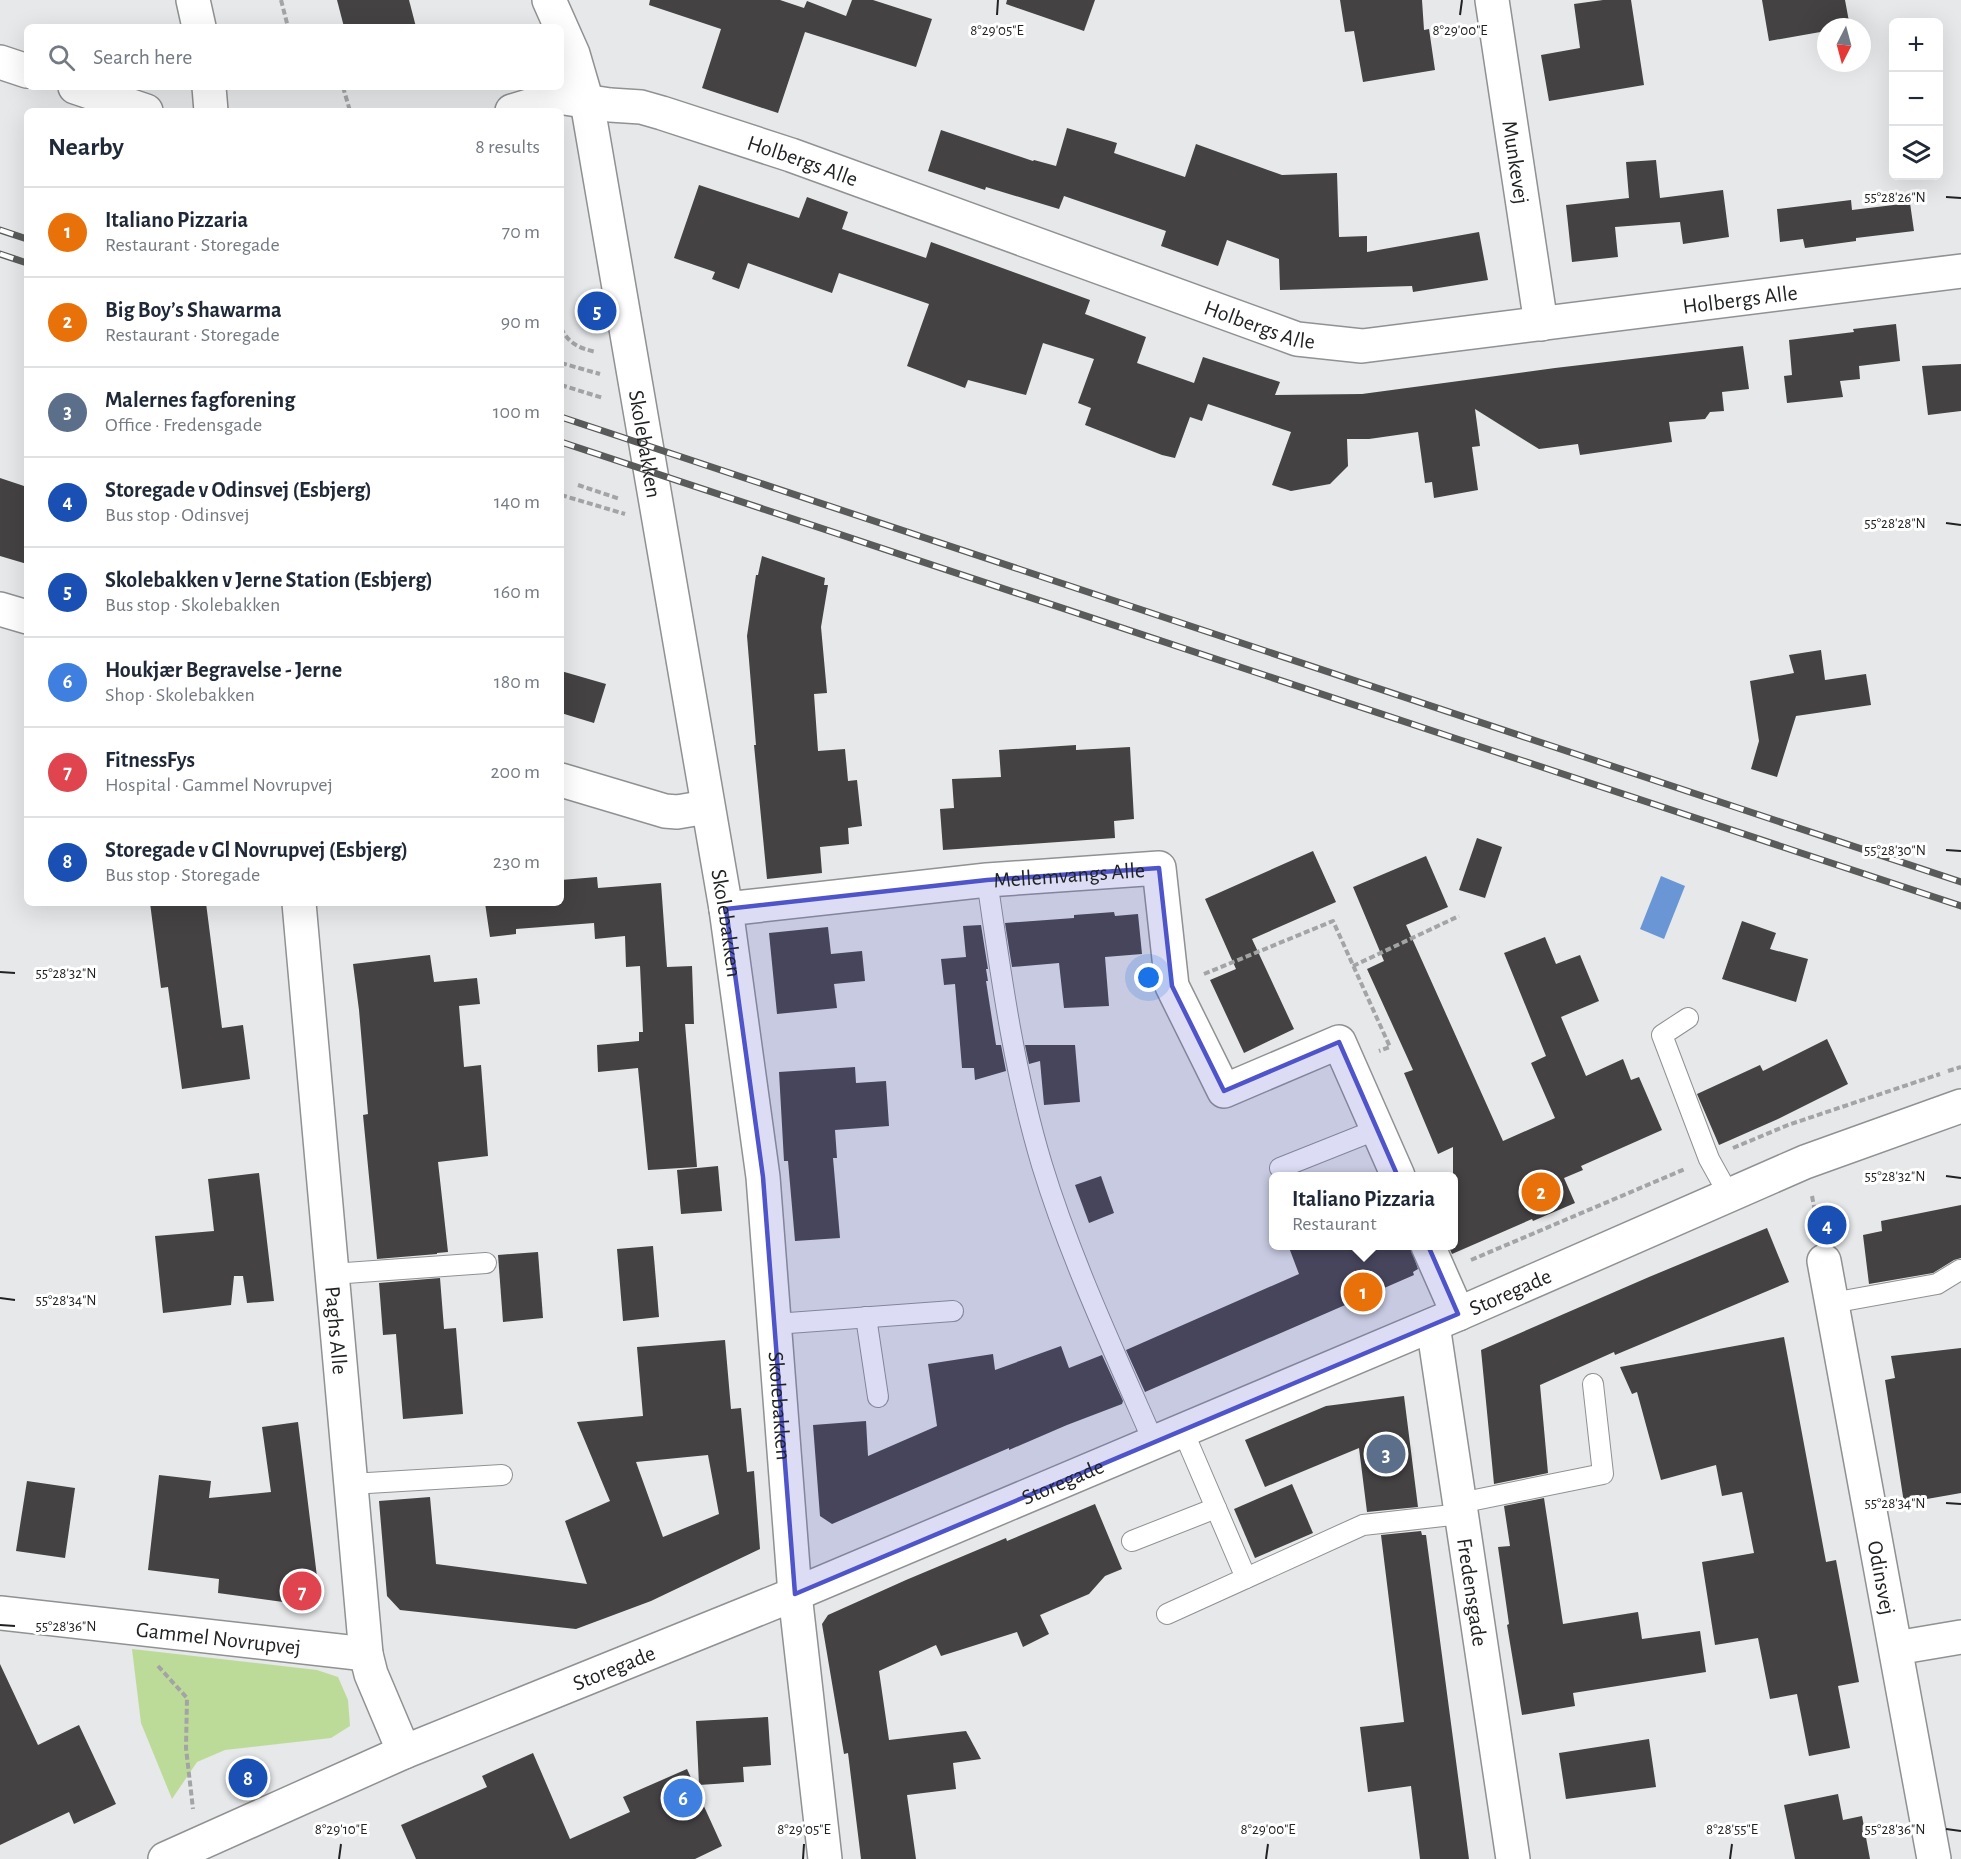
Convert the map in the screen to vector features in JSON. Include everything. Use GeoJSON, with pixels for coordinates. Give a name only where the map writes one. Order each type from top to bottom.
{"type":"FeatureCollection","features":[{"type":"Feature","properties":{"kind":"street"},"geometry":{"type":"LineString","coordinates":[[193,0],[198,24]]}},
{"type":"Feature","properties":{"kind":"street","name":"Skolebakken"},"geometry":{"type":"LineString","coordinates":[[549,0],[560,24]]}},
{"type":"Feature","properties":{"kind":"street","name":"Munkevej"},"geometry":{"type":"LineString","coordinates":[[1492,0],[1541,324]]}},
{"type":"Feature","properties":{"kind":"street","name":"Skolebakken"},"geometry":{"type":"LineString","coordinates":[[564,34],[573,54],[587,102],[726,909],[763,1177],[795,1594],[825,1859]]}},
{"type":"Feature","properties":{"kind":"street"},"geometry":{"type":"LineString","coordinates":[[0,62],[24,70]]}},
{"type":"Feature","properties":{"kind":"street"},"geometry":{"type":"LineString","coordinates":[[84,90],[137,108]]}},
{"type":"Feature","properties":{"kind":"street"},"geometry":{"type":"LineString","coordinates":[[209,90],[211,108]]}},
{"type":"Feature","properties":{"kind":"street","name":"Holbergs Alle"},"geometry":{"type":"LineString","coordinates":[[522,108],[558,97],[641,107],[791,155],[1297,339],[1362,346],[1961,271]]}},
{"type":"Feature","properties":{"kind":"street"},"geometry":{"type":"LineString","coordinates":[[0,609],[24,616]]}},
{"type":"Feature","properties":{"kind":"street"},"geometry":{"type":"LineString","coordinates":[[564,781],[665,811],[676,812],[707,807]]}},
{"type":"Feature","properties":{"kind":"street","name":"Mellemvangs Alle"},"geometry":{"type":"LineString","coordinates":[[726,909],[987,880],[1159,868],[1172,986],[1224,1091],[1339,1042],[1396,1172]]}},
{"type":"Feature","properties":{"kind":"street","name":"Paghs Alle"},"geometry":{"type":"LineString","coordinates":[[299,906],[366,1654],[371,1674],[404,1752]]}},
{"type":"Feature","properties":{"kind":"street","name":"Storegade"},"geometry":{"type":"LineString","coordinates":[[165,1859],[404,1752],[795,1594],[1445,1319],[1806,1162],[1961,1106]]}},
{"type":"Feature","properties":{"kind":"street"},"geometry":{"type":"LineString","coordinates":[[1429,1250],[1445,1319]]}},
{"type":"Feature","properties":{"kind":"street","name":"Odinsvej"},"geometry":{"type":"LineString","coordinates":[[1824,1261],[1934,1859]]}},
{"type":"Feature","properties":{"kind":"street","name":"Fredensgade"},"geometry":{"type":"LineString","coordinates":[[1445,1319],[1461,1508],[1513,1859]]}},
{"type":"Feature","properties":{"kind":"street","name":"Gammel Novrupvej"},"geometry":{"type":"LineString","coordinates":[[0,1613],[366,1654]]}},
{"type":"Feature","properties":{"kind":"street"},"geometry":{"type":"LineString","coordinates":[[1896,1648],[1961,1637]]}},
{"type":"Feature","properties":{"kind":"lane"},"geometry":{"type":"LineString","coordinates":[[987,880],[1011,1041],[1042,1165],[1077,1266],[1168,1437],[1216,1508],[1246,1578]]}},
{"type":"Feature","properties":{"kind":"lane"},"geometry":{"type":"LineString","coordinates":[[1688,1018],[1662,1035],[1709,1159],[1729,1195]]}},
{"type":"Feature","properties":{"kind":"lane"},"geometry":{"type":"LineString","coordinates":[[1280,1168],[1378,1129]]}},
{"type":"Feature","properties":{"kind":"lane"},"geometry":{"type":"LineString","coordinates":[[332,1274],[486,1263]]}},
{"type":"Feature","properties":{"kind":"lane"},"geometry":{"type":"LineString","coordinates":[[1832,1303],[1937,1284],[1960,1270]]}},
{"type":"Feature","properties":{"kind":"lane"},"geometry":{"type":"LineString","coordinates":[[775,1324],[953,1311]]}},
{"type":"Feature","properties":{"kind":"lane"},"geometry":{"type":"LineString","coordinates":[[866,1317],[878,1397]]}},
{"type":"Feature","properties":{"kind":"lane"},"geometry":{"type":"LineString","coordinates":[[1167,1614],[1363,1525],[1461,1508],[1603,1474],[1593,1384]]}},
{"type":"Feature","properties":{"kind":"lane"},"geometry":{"type":"LineString","coordinates":[[351,1484],[502,1475]]}},
{"type":"Feature","properties":{"kind":"lane"},"geometry":{"type":"LineString","coordinates":[[1132,1541],[1216,1508]]}},
{"type":"Feature","properties":{"kind":"path"},"geometry":{"type":"LineString","coordinates":[[281,0],[287,24]]}},
{"type":"Feature","properties":{"kind":"path"},"geometry":{"type":"LineString","coordinates":[[344,90],[349,108]]}},
{"type":"Feature","properties":{"kind":"path"},"geometry":{"type":"LineString","coordinates":[[564,333],[577,348]]}},
{"type":"Feature","properties":{"kind":"path"},"geometry":{"type":"LineString","coordinates":[[564,364],[581,369]]}},
{"type":"Feature","properties":{"kind":"path"},"geometry":{"type":"LineString","coordinates":[[578,486],[595,491]]}},
{"type":"Feature","properties":{"kind":"path"},"geometry":{"type":"LineString","coordinates":[[564,496],[609,509]]}},
{"type":"Feature","properties":{"kind":"path"},"geometry":{"type":"LineString","coordinates":[[1353,966],[1459,916]]}},
{"type":"Feature","properties":{"kind":"path"},"geometry":{"type":"LineString","coordinates":[[1172,986],[1333,921],[1390,1047],[1349,1065]]}},
{"type":"Feature","properties":{"kind":"path"},"geometry":{"type":"LineString","coordinates":[[1806,1162],[1824,1261]]}},
{"type":"Feature","properties":{"kind":"path"},"geometry":{"type":"LineString","coordinates":[[149,1629],[147,1654],[187,1698],[186,1748],[197,1845]]}},
{"type":"Feature","properties":{"kind":"highlighted area"},"geometry":{"type":"Polygon","coordinates":[[[1159,868],[1172,986],[1224,1091],[1339,1042],[1458,1314],[795,1594],[763,1177],[726,909],[987,880],[1159,868]]]}},
{"type":"Feature","properties":{"kind":"green space"},"geometry":{"type":"Polygon","coordinates":[[[132,1649],[317,1670],[338,1677],[348,1700],[350,1726],[331,1738],[225,1750],[197,1762],[172,1799],[141,1723],[132,1649]]]}},
{"type":"Feature","properties":{"kind":"water"},"geometry":{"type":"Polygon","coordinates":[[[1661,876],[1685,886],[1664,939],[1640,929],[1661,876]]]}},
{"type":"Feature","properties":{"kind":"building"},"geometry":{"type":"Polygon","coordinates":[[[337,0],[409,0],[415,24],[343,24],[337,0]]]}},
{"type":"Feature","properties":{"kind":"building"},"geometry":{"type":"Polygon","coordinates":[[[650,0],[780,0],[804,8],[807,1],[846,16],[852,0],[873,0],[932,19],[916,67],[805,32],[778,113],[702,88],[721,29],[649,5],[650,0]]]}},
{"type":"Feature","properties":{"kind":"building"},"geometry":{"type":"Polygon","coordinates":[[[1007,0],[1095,0],[1084,31],[1006,4],[1007,0]]]}},
{"type":"Feature","properties":{"kind":"building"},"geometry":{"type":"Polygon","coordinates":[[[1340,0],[1422,0],[1424,30],[1429,29],[1435,70],[1363,82],[1354,31],[1345,32],[1340,0]]]}},
{"type":"Feature","properties":{"kind":"building"},"geometry":{"type":"Polygon","coordinates":[[[1603,0],[1631,0],[1644,85],[1549,101],[1541,55],[1580,48],[1574,4],[1603,0]]]}},
{"type":"Feature","properties":{"kind":"building"},"geometry":{"type":"Polygon","coordinates":[[[1762,0],[1845,0],[1848,18],[1817,18],[1817,33],[1769,41],[1762,0]]]}},
{"type":"Feature","properties":{"kind":"building"},"geometry":{"type":"Polygon","coordinates":[[[1067,128],[1117,143],[1114,153],[1185,177],[1196,144],[1282,175],[1337,173],[1339,237],[1367,236],[1367,252],[1479,232],[1488,280],[1413,292],[1412,286],[1280,290],[1279,259],[1227,240],[1218,266],[1161,246],[1166,231],[1064,196],[1059,209],[986,187],[985,190],[928,171],[941,130],[1033,161],[1056,166],[1067,128]]]}},
{"type":"Feature","properties":{"kind":"building"},"geometry":{"type":"Polygon","coordinates":[[[1656,160],[1660,198],[1723,190],[1729,237],[1683,244],[1680,222],[1615,227],[1618,257],[1572,262],[1566,205],[1629,198],[1626,162],[1656,160]]]}},
{"type":"Feature","properties":{"kind":"building"},"geometry":{"type":"Polygon","coordinates":[[[699,185],[799,218],[807,197],[848,212],[842,229],[926,258],[931,242],[1090,300],[1085,314],[1146,337],[1137,363],[1194,383],[1203,357],[1280,382],[1275,395],[1362,394],[1743,346],[1749,389],[1722,392],[1724,411],[1710,412],[1705,419],[1669,422],[1672,442],[1580,455],[1578,444],[1539,449],[1475,409],[1480,446],[1472,447],[1478,490],[1434,498],[1432,482],[1425,483],[1418,432],[1369,439],[1347,439],[1348,466],[1330,484],[1291,491],[1272,485],[1291,432],[1208,404],[1202,421],[1190,417],[1175,458],[1085,425],[1091,408],[1078,403],[1094,359],[1043,343],[1026,395],[968,380],[965,388],[907,366],[929,304],[839,273],[832,293],[748,263],[739,289],[712,279],[715,272],[674,258],[699,185]]]}},
{"type":"Feature","properties":{"kind":"building"},"geometry":{"type":"Polygon","coordinates":[[[1851,200],[1852,210],[1910,203],[1914,231],[1856,238],[1856,241],[1805,248],[1803,239],[1780,242],[1777,209],[1851,200]]]}},
{"type":"Feature","properties":{"kind":"building"},"geometry":{"type":"Polygon","coordinates":[[[1896,324],[1900,361],[1859,366],[1860,379],[1840,381],[1843,397],[1787,403],[1784,376],[1792,375],[1789,340],[1896,324]]]}},
{"type":"Feature","properties":{"kind":"building"},"geometry":{"type":"Polygon","coordinates":[[[1961,364],[1961,411],[1928,415],[1922,366],[1961,364]]]}},
{"type":"Feature","properties":{"kind":"building"},"geometry":{"type":"Polygon","coordinates":[[[0,478],[24,486],[24,563],[0,556],[0,478]]]}},
{"type":"Feature","properties":{"kind":"building"},"geometry":{"type":"Polygon","coordinates":[[[762,556],[825,578],[824,585],[828,585],[821,627],[827,693],[814,694],[818,751],[845,749],[848,781],[857,780],[862,826],[848,828],[849,844],[820,847],[822,873],[767,879],[754,745],[756,745],[747,636],[756,575],[758,575],[762,556]]]}},
{"type":"Feature","properties":{"kind":"building"},"geometry":{"type":"Polygon","coordinates":[[[1821,650],[1825,680],[1866,674],[1871,705],[1796,716],[1777,777],[1751,769],[1759,741],[1750,681],[1794,673],[1789,655],[1821,650]]]}},
{"type":"Feature","properties":{"kind":"building"},"geometry":{"type":"Polygon","coordinates":[[[564,672],[606,684],[594,723],[564,714],[564,672]]]}},
{"type":"Feature","properties":{"kind":"building"},"geometry":{"type":"Polygon","coordinates":[[[1076,745],[1076,750],[1130,747],[1134,819],[1114,821],[1115,838],[943,850],[940,809],[954,808],[952,779],[1001,777],[999,750],[1076,745]]]}},
{"type":"Feature","properties":{"kind":"building"},"geometry":{"type":"Polygon","coordinates":[[[1477,838],[1502,847],[1485,898],[1459,890],[1477,838]]]}},
{"type":"Feature","properties":{"kind":"building"},"geometry":{"type":"Polygon","coordinates":[[[1313,851],[1336,902],[1252,939],[1294,1029],[1244,1053],[1210,980],[1236,969],[1205,899],[1313,851]]]}},
{"type":"Feature","properties":{"kind":"building"},"geometry":{"type":"Polygon","coordinates":[[[1426,856],[1448,907],[1406,925],[1503,1141],[1555,1118],[1531,1063],[1546,1056],[1504,953],[1545,937],[1556,964],[1580,955],[1599,1001],[1561,1017],[1586,1076],[1623,1059],[1631,1080],[1639,1077],[1662,1130],[1581,1166],[1583,1170],[1564,1178],[1575,1203],[1452,1254],[1450,1250],[1458,1250],[1458,1172],[1453,1172],[1453,1147],[1438,1154],[1404,1073],[1413,1070],[1367,969],[1384,961],[1353,887],[1426,856]]]}},
{"type":"Feature","properties":{"kind":"building"},"geometry":{"type":"Polygon","coordinates":[[[597,877],[598,888],[661,883],[667,967],[692,966],[694,1024],[685,1024],[697,1167],[648,1170],[638,1068],[598,1072],[597,1045],[639,1041],[639,1032],[643,1032],[640,966],[626,967],[625,936],[595,939],[594,923],[516,929],[516,934],[490,937],[485,906],[564,906],[564,880],[597,877]]]}},
{"type":"Feature","properties":{"kind":"building"},"geometry":{"type":"Polygon","coordinates":[[[150,906],[206,906],[222,1028],[243,1025],[250,1079],[182,1089],[168,987],[161,988],[150,906]]]}},
{"type":"Feature","properties":{"kind":"building"},"geometry":{"type":"Polygon","coordinates":[[[1114,912],[1115,916],[1138,914],[1142,954],[1105,957],[1109,1006],[1064,1008],[1059,963],[1012,967],[1005,923],[1074,918],[1074,915],[1114,912]]]}},
{"type":"Feature","properties":{"kind":"building"},"geometry":{"type":"Polygon","coordinates":[[[1742,921],[1776,933],[1770,949],[1808,959],[1796,1002],[1722,979],[1742,921]]]}},
{"type":"Feature","properties":{"kind":"building"},"geometry":{"type":"Polygon","coordinates":[[[981,925],[988,969],[986,969],[988,981],[986,981],[996,1045],[1001,1045],[1006,1071],[975,1080],[974,1068],[962,1068],[955,984],[944,985],[941,959],[966,957],[963,926],[981,925]]]}},
{"type":"Feature","properties":{"kind":"building"},"geometry":{"type":"Polygon","coordinates":[[[828,927],[831,954],[862,951],[865,981],[834,984],[837,1008],[777,1014],[769,933],[828,927]]]}},
{"type":"Feature","properties":{"kind":"building"},"geometry":{"type":"Polygon","coordinates":[[[430,955],[434,982],[477,978],[480,1004],[459,1006],[464,1067],[481,1065],[488,1156],[438,1162],[448,1252],[377,1259],[363,1115],[368,1114],[353,964],[430,955]]]}},
{"type":"Feature","properties":{"kind":"building"},"geometry":{"type":"Polygon","coordinates":[[[1827,1039],[1848,1084],[1719,1145],[1697,1094],[1760,1065],[1763,1071],[1827,1039]]]}},
{"type":"Feature","properties":{"kind":"building"},"geometry":{"type":"Polygon","coordinates":[[[1025,1045],[1075,1045],[1080,1102],[1044,1105],[1040,1061],[1029,1064],[1025,1045]]]}},
{"type":"Feature","properties":{"kind":"building"},"geometry":{"type":"Polygon","coordinates":[[[855,1067],[856,1083],[886,1081],[889,1126],[835,1130],[837,1158],[833,1158],[840,1238],[795,1241],[788,1161],[784,1161],[779,1072],[855,1067]]]}},
{"type":"Feature","properties":{"kind":"building"},"geometry":{"type":"Polygon","coordinates":[[[718,1166],[722,1211],[681,1214],[677,1170],[718,1166]]]}},
{"type":"Feature","properties":{"kind":"building"},"geometry":{"type":"Polygon","coordinates":[[[259,1173],[274,1301],[247,1303],[243,1276],[234,1276],[231,1305],[163,1313],[155,1236],[214,1231],[208,1179],[259,1173]]]}},
{"type":"Feature","properties":{"kind":"building"},"geometry":{"type":"Polygon","coordinates":[[[1101,1176],[1114,1213],[1089,1223],[1075,1185],[1101,1176]]]}},
{"type":"Feature","properties":{"kind":"building"},"geometry":{"type":"Polygon","coordinates":[[[1961,1205],[1961,1258],[1933,1273],[1869,1284],[1863,1235],[1882,1231],[1881,1221],[1961,1205]]]}},
{"type":"Feature","properties":{"kind":"building"},"geometry":{"type":"Polygon","coordinates":[[[1767,1228],[1789,1282],[1615,1355],[1614,1352],[1540,1385],[1548,1473],[1494,1484],[1481,1350],[1767,1228]]]}},
{"type":"Feature","properties":{"kind":"building"},"geometry":{"type":"Polygon","coordinates":[[[653,1246],[659,1317],[623,1321],[617,1249],[653,1246]]]}},
{"type":"Feature","properties":{"kind":"building"},"geometry":{"type":"Polygon","coordinates":[[[1290,1250],[1412,1250],[1418,1269],[1413,1272],[1414,1275],[1145,1392],[1126,1350],[1299,1274],[1290,1250]]]}},
{"type":"Feature","properties":{"kind":"building"},"geometry":{"type":"Polygon","coordinates":[[[538,1252],[543,1318],[503,1322],[498,1255],[538,1252]]]}},
{"type":"Feature","properties":{"kind":"building"},"geometry":{"type":"Polygon","coordinates":[[[440,1278],[444,1329],[456,1328],[463,1414],[403,1419],[396,1334],[383,1335],[379,1283],[440,1278]]]}},
{"type":"Feature","properties":{"kind":"building"},"geometry":{"type":"Polygon","coordinates":[[[1784,1337],[1826,1562],[1836,1560],[1859,1682],[1838,1686],[1850,1748],[1809,1756],[1797,1694],[1770,1699],[1758,1638],[1715,1645],[1702,1562],[1754,1553],[1742,1492],[1722,1496],[1716,1465],[1661,1480],[1637,1392],[1632,1394],[1620,1367],[1784,1337]]]}},
{"type":"Feature","properties":{"kind":"building"},"geometry":{"type":"Polygon","coordinates":[[[725,1340],[731,1409],[741,1408],[747,1472],[754,1471],[760,1549],[651,1601],[576,1629],[400,1610],[387,1596],[379,1501],[430,1497],[436,1564],[587,1584],[565,1521],[610,1501],[577,1422],[643,1416],[637,1347],[725,1340]],[[708,1455],[636,1462],[663,1537],[719,1514],[708,1455]]]}},
{"type":"Feature","properties":{"kind":"building"},"geometry":{"type":"Polygon","coordinates":[[[1061,1346],[1069,1368],[1102,1355],[1123,1401],[1122,1404],[1009,1450],[1009,1448],[832,1524],[820,1516],[813,1425],[866,1421],[868,1456],[937,1426],[928,1364],[993,1354],[995,1370],[1061,1346]]]}},
{"type":"Feature","properties":{"kind":"building"},"geometry":{"type":"Polygon","coordinates":[[[1961,1348],[1961,1493],[1904,1503],[1885,1380],[1895,1378],[1891,1356],[1961,1348]]]}},
{"type":"Feature","properties":{"kind":"building"},"geometry":{"type":"Polygon","coordinates":[[[1404,1396],[1418,1507],[1367,1512],[1359,1448],[1265,1487],[1245,1440],[1326,1406],[1404,1396]]]}},
{"type":"Feature","properties":{"kind":"building"},"geometry":{"type":"Polygon","coordinates":[[[298,1422],[319,1593],[305,1605],[218,1593],[219,1579],[148,1570],[159,1475],[211,1481],[209,1498],[271,1492],[262,1427],[298,1422]]]}},
{"type":"Feature","properties":{"kind":"building"},"geometry":{"type":"Polygon","coordinates":[[[27,1481],[75,1488],[65,1558],[16,1551],[27,1481]]]}},
{"type":"Feature","properties":{"kind":"building"},"geometry":{"type":"Polygon","coordinates":[[[1292,1484],[1313,1533],[1255,1558],[1234,1509],[1292,1484]]]}},
{"type":"Feature","properties":{"kind":"building"},"geometry":{"type":"Polygon","coordinates":[[[1544,1498],[1563,1624],[1638,1612],[1642,1639],[1700,1631],[1706,1672],[1573,1693],[1575,1706],[1522,1715],[1507,1625],[1509,1624],[1498,1547],[1510,1546],[1504,1506],[1544,1498]]]}},
{"type":"Feature","properties":{"kind":"building"},"geometry":{"type":"Polygon","coordinates":[[[1095,1504],[1122,1569],[1105,1576],[1089,1594],[1040,1615],[1049,1634],[1023,1647],[1017,1632],[941,1656],[936,1645],[879,1671],[889,1740],[966,1731],[981,1759],[953,1763],[956,1789],[907,1795],[916,1859],[861,1859],[848,1753],[844,1754],[822,1624],[828,1615],[906,1580],[1095,1504]]]}},
{"type":"Feature","properties":{"kind":"building"},"geometry":{"type":"Polygon","coordinates":[[[1421,1531],[1422,1535],[1426,1535],[1469,1859],[1420,1859],[1411,1786],[1368,1792],[1360,1727],[1404,1722],[1381,1535],[1421,1531]]]}},
{"type":"Feature","properties":{"kind":"building"},"geometry":{"type":"Polygon","coordinates":[[[0,1664],[38,1745],[79,1725],[116,1804],[74,1824],[69,1812],[0,1845],[0,1664]]]}},
{"type":"Feature","properties":{"kind":"building"},"geometry":{"type":"Polygon","coordinates":[[[768,1717],[771,1765],[743,1767],[744,1782],[699,1785],[696,1721],[768,1717]]]}},
{"type":"Feature","properties":{"kind":"building"},"geometry":{"type":"Polygon","coordinates":[[[1649,1739],[1656,1787],[1566,1799],[1559,1753],[1649,1739]]]}},
{"type":"Feature","properties":{"kind":"building"},"geometry":{"type":"Polygon","coordinates":[[[533,1753],[570,1839],[630,1812],[623,1797],[687,1769],[722,1846],[695,1859],[416,1859],[401,1825],[487,1787],[482,1776],[533,1753]]]}},
{"type":"Feature","properties":{"kind":"building"},"geometry":{"type":"Polygon","coordinates":[[[1838,1794],[1843,1820],[1862,1816],[1870,1859],[1795,1859],[1784,1805],[1838,1794]]]}},
{"type":"Feature","properties":{"kind":"railway"},"geometry":{"type":"LineString","coordinates":[[0,230],[24,238]]}},
{"type":"Feature","properties":{"kind":"railway"},"geometry":{"type":"LineString","coordinates":[[0,254],[24,262]]}},
{"type":"Feature","properties":{"kind":"railway"},"geometry":{"type":"LineString","coordinates":[[564,418],[1961,882]]}},
{"type":"Feature","properties":{"kind":"railway"},"geometry":{"type":"LineString","coordinates":[[564,443],[1961,906]]}},
{"type":"Feature","properties":{"kind":"place","name":"Skolebakken v Jerne Station (Esbjerg)"},"geometry":{"type":"Point","coordinates":[597,311]}},
{"type":"Feature","properties":{"kind":"place","name":"Big Boy’s Shawarma"},"geometry":{"type":"Point","coordinates":[1541,1192]}},
{"type":"Feature","properties":{"kind":"place","name":"Storegade v Odinsvej (Esbjerg)"},"geometry":{"type":"Point","coordinates":[1827,1225]}},
{"type":"Feature","properties":{"kind":"place","name":"Italiano Pizzaria"},"geometry":{"type":"Point","coordinates":[1363,1292]}},
{"type":"Feature","properties":{"kind":"place","name":"Malernes fagforening"},"geometry":{"type":"Point","coordinates":[1386,1454]}},
{"type":"Feature","properties":{"kind":"place","name":"FitnessFys"},"geometry":{"type":"Point","coordinates":[302,1591]}},
{"type":"Feature","properties":{"kind":"place","name":"Storegade v Gl Novrupvej (Esbjerg)"},"geometry":{"type":"Point","coordinates":[248,1778]}},
{"type":"Feature","properties":{"kind":"place","name":"Houkjær Begravelse - Jerne"},"geometry":{"type":"Point","coordinates":[683,1798]}}]}
